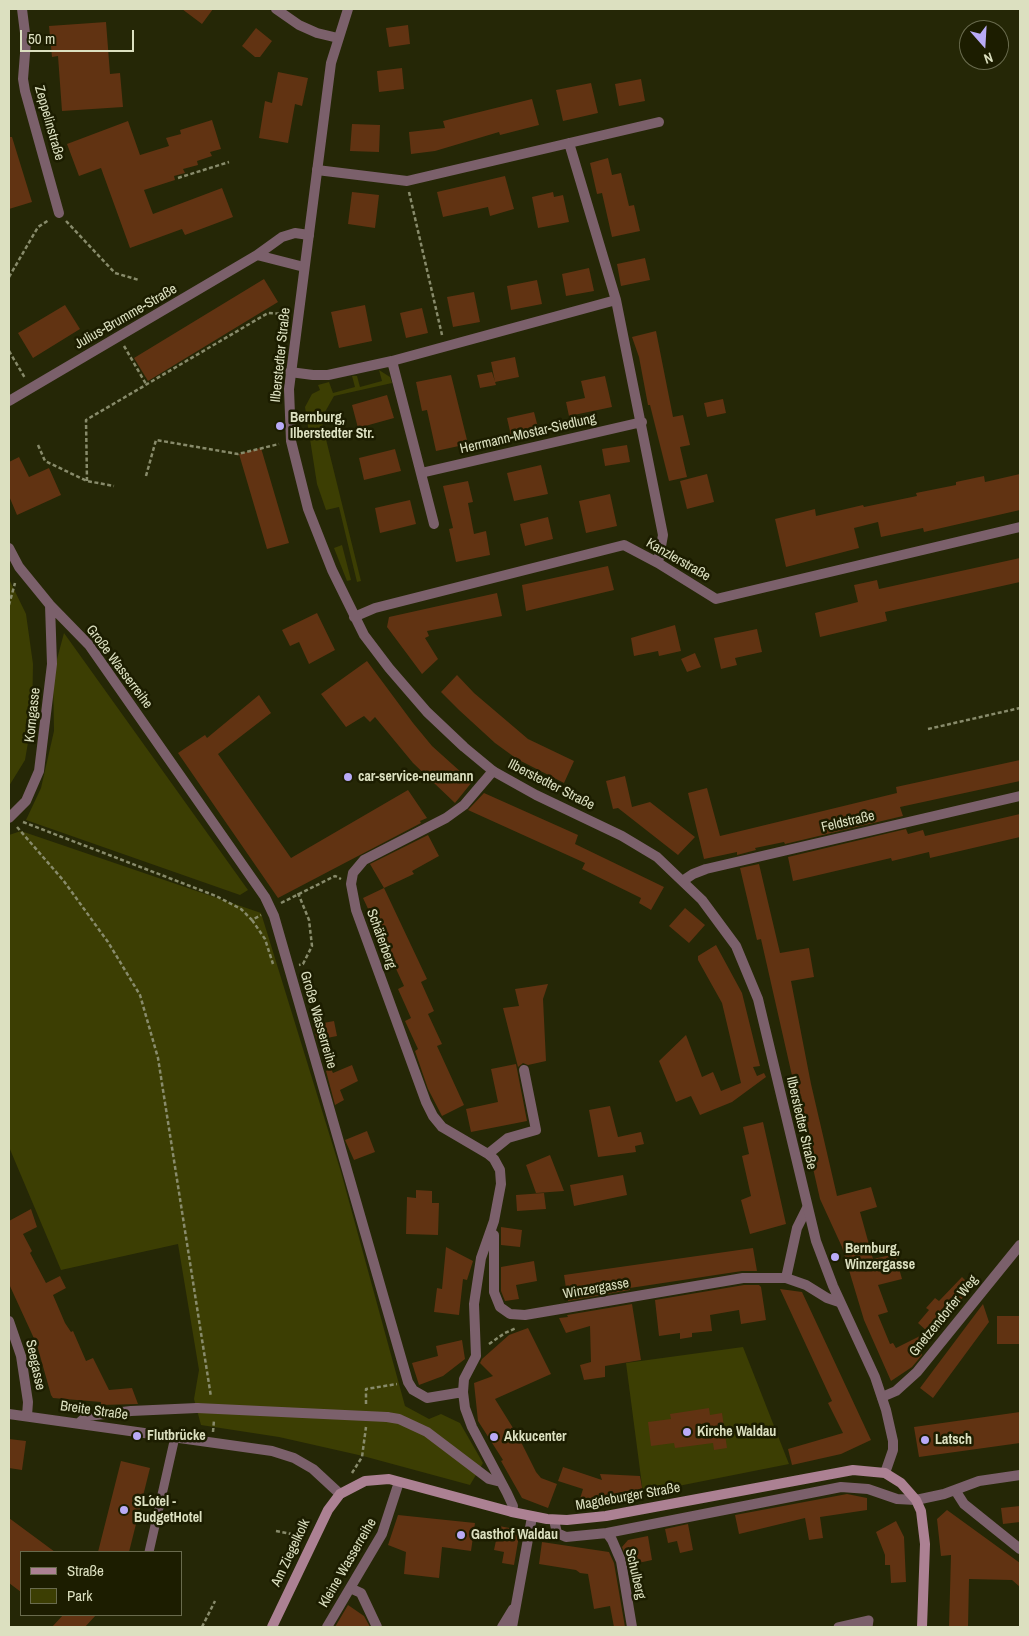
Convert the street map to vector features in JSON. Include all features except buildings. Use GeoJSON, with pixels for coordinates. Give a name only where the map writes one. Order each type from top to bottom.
{"type":"FeatureCollection","features":[{"type":"Feature","properties":{"kind":"main road","name":"Magdeburger Straße"},"geometry":{"type":"LineString","coordinates":[[340,1494],[365,1481],[378,1479],[399,1482],[532,1517],[554,1520],[580,1520],[853,1470],[869,1470],[885,1474],[901,1483],[916,1500],[921,1511],[925,1544],[922,1627]]}},
{"type":"Feature","properties":{"kind":"main road","name":"Am Ziegelkolk"},"geometry":{"type":"LineString","coordinates":[[272,1627],[328,1510],[340,1494]]}},
{"type":"Feature","properties":{"kind":"street","name":"Zeppelinstraße"},"geometry":{"type":"LineString","coordinates":[[22,9],[26,40],[24,91],[59,213]]}},
{"type":"Feature","properties":{"kind":"street"},"geometry":{"type":"LineString","coordinates":[[276,9],[299,25],[317,33],[338,38]]}},
{"type":"Feature","properties":{"kind":"street","name":"Ilberstedter Straße"},"geometry":{"type":"LineString","coordinates":[[348,9],[331,63],[290,372],[291,441],[308,509],[354,617],[389,668],[426,712],[464,748],[494,771],[520,786],[622,836],[657,857],[684,880],[702,900],[730,938],[748,973],[758,999],[816,1241],[839,1302],[882,1397],[894,1441],[885,1474]]}},
{"type":"Feature","properties":{"kind":"street"},"geometry":{"type":"LineString","coordinates":[[317,170],[407,181],[659,122]]}},
{"type":"Feature","properties":{"kind":"street"},"geometry":{"type":"LineString","coordinates":[[569,143],[616,300],[642,422],[663,535],[658,563]]}},
{"type":"Feature","properties":{"kind":"street","name":"Julius-Brumme-Straße"},"geometry":{"type":"LineString","coordinates":[[9,401],[257,255],[282,237],[295,233],[309,235]]}},
{"type":"Feature","properties":{"kind":"street"},"geometry":{"type":"LineString","coordinates":[[257,255],[304,267]]}},
{"type":"Feature","properties":{"kind":"street"},"geometry":{"type":"LineString","coordinates":[[290,372],[313,376],[328,375],[392,361],[616,300]]}},
{"type":"Feature","properties":{"kind":"street"},"geometry":{"type":"LineString","coordinates":[[392,361],[434,524]]}},
{"type":"Feature","properties":{"kind":"street","name":"Herrmann-Mostar-Siedlung"},"geometry":{"type":"LineString","coordinates":[[421,473],[642,422]]}},
{"type":"Feature","properties":{"kind":"street","name":"Kanzlerstraße"},"geometry":{"type":"LineString","coordinates":[[354,617],[375,608],[624,545],[658,563],[716,599],[1020,527]]}},
{"type":"Feature","properties":{"kind":"street","name":"Große Wasserreihe"},"geometry":{"type":"LineString","coordinates":[[9,548],[19,567],[50,605],[89,645],[257,883],[271,908],[408,1382]]}},
{"type":"Feature","properties":{"kind":"street","name":"Korngasse"},"geometry":{"type":"LineString","coordinates":[[9,818],[26,801],[39,771],[52,664],[50,605]]}},
{"type":"Feature","properties":{"kind":"street"},"geometry":{"type":"LineString","coordinates":[[351,884],[354,873],[364,860],[452,814],[464,805],[494,771]]}},
{"type":"Feature","properties":{"kind":"street","name":"Feldstraße"},"geometry":{"type":"LineString","coordinates":[[684,880],[706,869],[1020,796]]}},
{"type":"Feature","properties":{"kind":"street","name":"Schäferberg"},"geometry":{"type":"LineString","coordinates":[[351,884],[356,910],[426,1102],[442,1127],[488,1154],[498,1164],[502,1176],[494,1221],[481,1258],[474,1304],[476,1356],[466,1374],[463,1392]]}},
{"type":"Feature","properties":{"kind":"street"},"geometry":{"type":"LineString","coordinates":[[488,1154],[508,1138],[536,1130],[524,1070]]}},
{"type":"Feature","properties":{"kind":"street"},"geometry":{"type":"LineString","coordinates":[[786,1278],[798,1228],[807,1208]]}},
{"type":"Feature","properties":{"kind":"street","name":"Winzergasse"},"geometry":{"type":"LineString","coordinates":[[494,1221],[492,1255],[494,1292],[500,1307],[510,1314],[525,1315],[743,1278],[786,1278],[806,1284],[827,1298],[839,1302]]}},
{"type":"Feature","properties":{"kind":"street","name":"Gnetzendorfer Weg"},"geometry":{"type":"LineString","coordinates":[[882,1397],[896,1391],[917,1372],[1020,1244]]}},
{"type":"Feature","properties":{"kind":"street","name":"Seegasse"},"geometry":{"type":"LineString","coordinates":[[9,1321],[21,1356],[28,1402],[27,1416]]}},
{"type":"Feature","properties":{"kind":"street"},"geometry":{"type":"LineString","coordinates":[[408,1382],[413,1390],[427,1398],[463,1392],[472,1427],[513,1506],[512,1512]]}},
{"type":"Feature","properties":{"kind":"street"},"geometry":{"type":"LineString","coordinates":[[79,1423],[87,1416],[131,1411],[197,1408],[387,1417],[400,1419],[427,1432],[489,1479],[501,1482]]}},
{"type":"Feature","properties":{"kind":"street","name":"Breite Straße"},"geometry":{"type":"LineString","coordinates":[[9,1414],[259,1448],[294,1458],[320,1474],[340,1494]]}},
{"type":"Feature","properties":{"kind":"street"},"geometry":{"type":"LineString","coordinates":[[554,1520],[557,1533],[566,1536],[607,1533],[841,1487],[868,1489],[897,1499],[916,1500],[956,1490],[979,1481],[1020,1475]]}},
{"type":"Feature","properties":{"kind":"street","name":"Kleine Wasserreihe"},"geometry":{"type":"LineString","coordinates":[[326,1627],[382,1534],[399,1482]]}},
{"type":"Feature","properties":{"kind":"street"},"geometry":{"type":"LineString","coordinates":[[956,1490],[964,1504],[1020,1549]]}},
{"type":"Feature","properties":{"kind":"street"},"geometry":{"type":"LineString","coordinates":[[512,1627],[532,1517]]}},
{"type":"Feature","properties":{"kind":"street","name":"Schulberg"},"geometry":{"type":"LineString","coordinates":[[607,1533],[621,1561],[632,1627]]}},
{"type":"Feature","properties":{"kind":"street"},"geometry":{"type":"LineString","coordinates":[[350,1588],[361,1593],[377,1627]]}},
{"type":"Feature","properties":{"kind":"street"},"geometry":{"type":"LineString","coordinates":[[502,1627],[517,1602]]}},
{"type":"Feature","properties":{"kind":"lane"},"geometry":{"type":"LineString","coordinates":[[149,1551],[175,1437]]}},
{"type":"Feature","properties":{"kind":"lane"},"geometry":{"type":"LineString","coordinates":[[838,1627],[869,1620],[868,1627]]}},
{"type":"Feature","properties":{"kind":"path"},"geometry":{"type":"LineString","coordinates":[[178,178],[229,162]]}},
{"type":"Feature","properties":{"kind":"path"},"geometry":{"type":"LineString","coordinates":[[407,181],[444,347]]}},
{"type":"Feature","properties":{"kind":"path"},"geometry":{"type":"LineString","coordinates":[[9,277],[38,227],[59,213],[115,273],[139,280]]}},
{"type":"Feature","properties":{"kind":"path"},"geometry":{"type":"LineString","coordinates":[[86,481],[86,420],[268,313],[282,314]]}},
{"type":"Feature","properties":{"kind":"path"},"geometry":{"type":"LineString","coordinates":[[126,349],[146,384]]}},
{"type":"Feature","properties":{"kind":"path"},"geometry":{"type":"LineString","coordinates":[[9,351],[31,388]]}},
{"type":"Feature","properties":{"kind":"path"},"geometry":{"type":"LineString","coordinates":[[146,476],[156,440],[238,454],[291,441]]}},
{"type":"Feature","properties":{"kind":"path"},"geometry":{"type":"LineString","coordinates":[[38,445],[45,460],[86,481],[114,486]]}},
{"type":"Feature","properties":{"kind":"path"},"geometry":{"type":"LineString","coordinates":[[9,605],[19,567]]}},
{"type":"Feature","properties":{"kind":"path"},"geometry":{"type":"LineString","coordinates":[[928,729],[1020,708]]}},
{"type":"Feature","properties":{"kind":"path"},"geometry":{"type":"LineString","coordinates":[[9,818],[216,896],[241,909],[252,920],[265,939],[276,972],[303,964],[312,946],[309,920],[298,893]]}},
{"type":"Feature","properties":{"kind":"path"},"geometry":{"type":"LineString","coordinates":[[9,818],[63,880],[108,942],[140,995],[158,1058],[211,1398]]}},
{"type":"Feature","properties":{"kind":"path"},"geometry":{"type":"LineString","coordinates":[[252,920],[298,893],[335,876],[351,884]]}},
{"type":"Feature","properties":{"kind":"path"},"geometry":{"type":"LineString","coordinates":[[366,1413],[366,1389],[408,1382]]}},
{"type":"Feature","properties":{"kind":"path"},"geometry":{"type":"LineString","coordinates":[[212,1442],[214,1418]]}},
{"type":"Feature","properties":{"kind":"path"},"geometry":{"type":"LineString","coordinates":[[340,1494],[362,1457],[366,1421]]}},
{"type":"Feature","properties":{"kind":"path"},"geometry":{"type":"LineString","coordinates":[[276,1531],[294,1533],[313,1540]]}},
{"type":"Feature","properties":{"kind":"path"},"geometry":{"type":"LineString","coordinates":[[202,1627],[215,1601]]}},
{"type":"Feature","properties":{"kind":"green space"},"geometry":{"type":"Polygon","coordinates":[[[379,370],[390,377],[392,383],[334,396],[321,419],[361,581],[357,582],[339,507],[326,510],[317,484],[305,407],[312,394],[320,390],[318,385],[329,382],[333,393],[355,387],[352,376],[357,376],[360,387],[382,381],[379,370]]]}},
{"type":"Feature","properties":{"kind":"green space"},"geometry":{"type":"Polygon","coordinates":[[[342,545],[351,580],[347,581],[334,548],[342,545]]]}},
{"type":"Feature","properties":{"kind":"green space"},"geometry":{"type":"Polygon","coordinates":[[[9,579],[26,614],[33,664],[32,719],[25,760],[9,786],[9,579]]]}},
{"type":"Feature","properties":{"kind":"green space"},"geometry":{"type":"Polygon","coordinates":[[[64,633],[248,890],[240,895],[26,820],[41,788],[54,731],[53,674],[64,633]]]}},
{"type":"Feature","properties":{"kind":"green space"},"geometry":{"type":"Polygon","coordinates":[[[21,831],[261,913],[341,1172],[405,1406],[429,1419],[441,1414],[460,1423],[483,1463],[470,1485],[363,1456],[279,1437],[201,1425],[194,1399],[199,1370],[178,1244],[61,1270],[9,1147],[9,835],[21,831]]]}},
{"type":"Feature","properties":{"kind":"green space"},"geometry":{"type":"Polygon","coordinates":[[[743,1347],[789,1464],[643,1493],[626,1363],[743,1347]]]}},
{"type":"Feature","properties":{"kind":"place","name":"Bernburg, Ilberstedter Str."},"geometry":{"type":"Point","coordinates":[280,426]}},
{"type":"Feature","properties":{"kind":"place","name":"car-service-neumann"},"geometry":{"type":"Point","coordinates":[348,777]}},
{"type":"Feature","properties":{"kind":"place","name":"Bernburg, Winzergasse"},"geometry":{"type":"Point","coordinates":[835,1257]}},
{"type":"Feature","properties":{"kind":"place","name":"Kirche Waldau"},"geometry":{"type":"Point","coordinates":[687,1432]}},
{"type":"Feature","properties":{"kind":"place","name":"Flutbrücke"},"geometry":{"type":"Point","coordinates":[137,1436]}},
{"type":"Feature","properties":{"kind":"place","name":"Akkucenter"},"geometry":{"type":"Point","coordinates":[494,1437]}},
{"type":"Feature","properties":{"kind":"place","name":"Latsch"},"geometry":{"type":"Point","coordinates":[925,1440]}},
{"type":"Feature","properties":{"kind":"place","name":"SL´otel - BudgetHotel"},"geometry":{"type":"Point","coordinates":[124,1510]}},
{"type":"Feature","properties":{"kind":"place","name":"Gasthof Waldau"},"geometry":{"type":"Point","coordinates":[461,1535]}}]}
